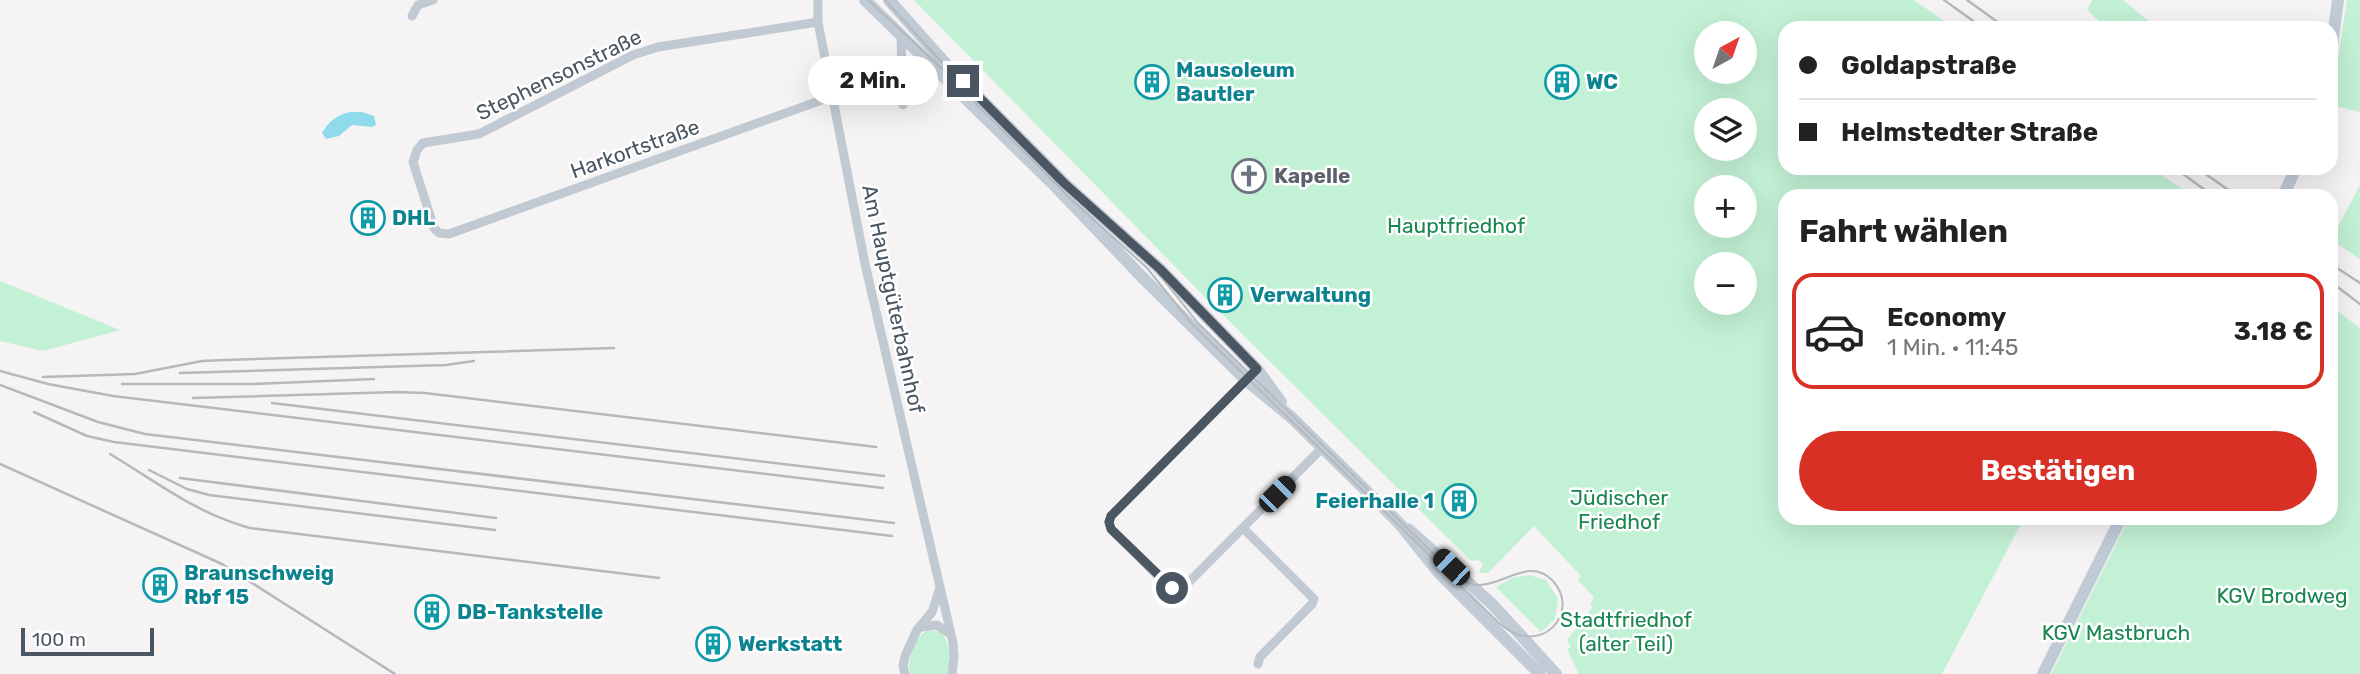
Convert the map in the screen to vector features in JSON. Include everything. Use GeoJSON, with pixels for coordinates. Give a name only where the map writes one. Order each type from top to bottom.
{"type":"FeatureCollection","features":[{"type":"Feature","properties":{"kind":"main road"},"geometry":{"type":"LineString","coordinates":[[865,0],[1066,197],[1246,380],[1292,416],[1399,523],[1439,573],[1542,674]]}},
{"type":"Feature","properties":{"kind":"main road"},"geometry":{"type":"LineString","coordinates":[[888,0],[953,71],[1064,183],[1130,241],[1257,369],[1292,416]]}},
{"type":"Feature","properties":{"kind":"main road"},"geometry":{"type":"LineString","coordinates":[[2335,21],[2337,0]]}},
{"type":"Feature","properties":{"kind":"main road"},"geometry":{"type":"LineString","coordinates":[[1170,305],[1182,292]]}},
{"type":"Feature","properties":{"kind":"main road"},"geometry":{"type":"LineString","coordinates":[[1399,523],[1419,537],[1479,592],[1556,674]]}},
{"type":"Feature","properties":{"kind":"main road"},"geometry":{"type":"LineString","coordinates":[[2043,674],[2118,525]]}},
{"type":"Feature","properties":{"kind":"main road"},"geometry":{"type":"LineString","coordinates":[[1542,658],[1542,674]]}},
{"type":"Feature","properties":{"kind":"street"},"geometry":{"type":"LineString","coordinates":[[412,16],[418,5],[433,0]]}},
{"type":"Feature","properties":{"kind":"street","name":"Am Hauptgüterbahnhof"},"geometry":{"type":"LineString","coordinates":[[810,0],[818,19]]}},
{"type":"Feature","properties":{"kind":"street","name":"Am Hauptgüterbahnhof"},"geometry":{"type":"LineString","coordinates":[[818,0],[818,19],[865,264],[952,639],[952,674]]}},
{"type":"Feature","properties":{"kind":"street","name":"Stephensonstraße"},"geometry":{"type":"LineString","coordinates":[[449,234],[439,233],[434,228],[414,168],[414,156],[423,143],[479,134],[633,55],[658,47],[818,19]]}},
{"type":"Feature","properties":{"kind":"street"},"geometry":{"type":"LineString","coordinates":[[901,35],[903,105]]}},
{"type":"Feature","properties":{"kind":"street","name":"Harkortstraße"},"geometry":{"type":"LineString","coordinates":[[449,234],[833,96]]}},
{"type":"Feature","properties":{"kind":"street"},"geometry":{"type":"LineString","coordinates":[[1257,369],[1111,516],[1111,529],[1168,586],[1183,588],[1323,447]]}},
{"type":"Feature","properties":{"kind":"street"},"geometry":{"type":"LineString","coordinates":[[1243,528],[1314,599],[1260,657],[1258,664]]}},
{"type":"Feature","properties":{"kind":"street"},"geometry":{"type":"LineString","coordinates":[[905,674],[904,659],[916,633],[932,612],[939,588]]}},
{"type":"Feature","properties":{"kind":"street"},"geometry":{"type":"LineString","coordinates":[[916,633],[925,626],[937,625],[948,632],[952,639]]}},
{"type":"Feature","properties":{"kind":"green space","name":"Hauptfriedhof"},"geometry":{"type":"Polygon","coordinates":[[[914,0],[1914,0],[1944,21],[1778,21],[1778,175],[2162,175],[2182,189],[1778,189],[1778,525],[2020,525],[1942,674],[1579,674],[1567,649],[1571,647],[1567,640],[1593,607],[1590,604],[1594,597],[1578,580],[1581,576],[1534,526],[1488,573],[1480,573],[1483,565],[1479,560],[1471,561],[1204,296],[914,0]]]}},
{"type":"Feature","properties":{"kind":"green space"},"geometry":{"type":"Polygon","coordinates":[[[2092,0],[2123,0],[2148,21],[2099,21],[2087,10],[2092,0]]]}},
{"type":"Feature","properties":{"kind":"green space"},"geometry":{"type":"Polygon","coordinates":[[[2347,0],[2360,0],[2360,112],[2338,107],[2338,59],[2347,0]]]}},
{"type":"Feature","properties":{"kind":"green space"},"geometry":{"type":"Polygon","coordinates":[[[2360,185],[2360,259],[2338,245],[2338,227],[2360,185]]]}},
{"type":"Feature","properties":{"kind":"green space"},"geometry":{"type":"Polygon","coordinates":[[[0,281],[120,330],[43,351],[0,341],[0,281]]]}},
{"type":"Feature","properties":{"kind":"green space","name":"KGV Brodweg"},"geometry":{"type":"Polygon","coordinates":[[[2338,311],[2360,328],[2360,674],[2051,674],[2126,525],[2338,525],[2338,311]]]}},
{"type":"Feature","properties":{"kind":"green space"},"geometry":{"type":"Polygon","coordinates":[[[1529,575],[1546,580],[1558,599],[1555,619],[1541,632],[1496,587],[1512,578],[1529,575]]]}},
{"type":"Feature","properties":{"kind":"green space"},"geometry":{"type":"Polygon","coordinates":[[[928,630],[941,632],[946,641],[949,657],[947,674],[910,674],[909,662],[913,649],[919,637],[928,630]]]}},
{"type":"Feature","properties":{"kind":"water"},"geometry":{"type":"Polygon","coordinates":[[[350,112],[374,116],[376,125],[352,125],[339,136],[326,139],[322,133],[328,125],[337,117],[350,112]]]}},
{"type":"Feature","properties":{"kind":"tram line"},"geometry":{"type":"LineString","coordinates":[[868,0],[934,61],[1073,201],[1147,268],[1193,325],[1499,623],[1514,633],[1529,636],[1542,634],[1552,627],[1560,617],[1563,605],[1552,580],[1541,573],[1530,571],[1482,585],[1470,584],[1457,577],[1198,323],[1154,268],[1028,150],[885,0]]}},
{"type":"Feature","properties":{"kind":"railway"},"geometry":{"type":"LineString","coordinates":[[1944,0],[1973,21]]}},
{"type":"Feature","properties":{"kind":"railway"},"geometry":{"type":"LineString","coordinates":[[1967,0],[1996,21]]}},
{"type":"Feature","properties":{"kind":"railway"},"geometry":{"type":"LineString","coordinates":[[2184,175],[2204,189]]}},
{"type":"Feature","properties":{"kind":"railway"},"geometry":{"type":"LineString","coordinates":[[2207,175],[2227,189]]}},
{"type":"Feature","properties":{"kind":"railway"},"geometry":{"type":"LineString","coordinates":[[2338,269],[2360,283]]}},
{"type":"Feature","properties":{"kind":"railway"},"geometry":{"type":"LineString","coordinates":[[2338,287],[2360,304]]}},
{"type":"Feature","properties":{"kind":"railway"},"geometry":{"type":"LineString","coordinates":[[43,377],[135,374],[202,361],[614,348]]}},
{"type":"Feature","properties":{"kind":"railway"},"geometry":{"type":"LineString","coordinates":[[180,373],[446,365],[474,361]]}},
{"type":"Feature","properties":{"kind":"railway"},"geometry":{"type":"LineString","coordinates":[[0,371],[48,384],[113,396],[883,488]]}},
{"type":"Feature","properties":{"kind":"railway"},"geometry":{"type":"LineString","coordinates":[[122,384],[251,384],[374,379]]}},
{"type":"Feature","properties":{"kind":"railway"},"geometry":{"type":"LineString","coordinates":[[0,385],[98,422],[145,434],[894,523]]}},
{"type":"Feature","properties":{"kind":"railway"},"geometry":{"type":"LineString","coordinates":[[193,398],[425,393],[876,447]]}},
{"type":"Feature","properties":{"kind":"railway"},"geometry":{"type":"LineString","coordinates":[[272,403],[884,476]]}},
{"type":"Feature","properties":{"kind":"railway"},"geometry":{"type":"LineString","coordinates":[[34,412],[87,436],[114,442],[892,536]]}},
{"type":"Feature","properties":{"kind":"railway"},"geometry":{"type":"LineString","coordinates":[[110,454],[194,505],[250,528],[659,578]]}},
{"type":"Feature","properties":{"kind":"railway"},"geometry":{"type":"LineString","coordinates":[[0,464],[222,564],[395,674]]}},
{"type":"Feature","properties":{"kind":"railway"},"geometry":{"type":"LineString","coordinates":[[149,470],[187,489],[209,495],[495,530]]}},
{"type":"Feature","properties":{"kind":"railway"},"geometry":{"type":"LineString","coordinates":[[180,478],[496,518]]}},
{"type":"Feature","properties":{"kind":"place","name":"Mausoleum Bautler"},"geometry":{"type":"Point","coordinates":[1152,82]}},
{"type":"Feature","properties":{"kind":"place","name":"WC"},"geometry":{"type":"Point","coordinates":[1562,82]}},
{"type":"Feature","properties":{"kind":"place","name":"Kapelle"},"geometry":{"type":"Point","coordinates":[1249,176]}},
{"type":"Feature","properties":{"kind":"place","name":"DHL"},"geometry":{"type":"Point","coordinates":[368,218]}},
{"type":"Feature","properties":{"kind":"place","name":"Verwaltung"},"geometry":{"type":"Point","coordinates":[1225,295]}},
{"type":"Feature","properties":{"kind":"place","name":"Feierhalle 1"},"geometry":{"type":"Point","coordinates":[1459,501]}},
{"type":"Feature","properties":{"kind":"place","name":"Braunschweig Rbf 15"},"geometry":{"type":"Point","coordinates":[160,585]}},
{"type":"Feature","properties":{"kind":"place","name":"DB-Tankstelle"},"geometry":{"type":"Point","coordinates":[432,612]}},
{"type":"Feature","properties":{"kind":"place","name":"Werkstatt"},"geometry":{"type":"Point","coordinates":[713,644]}},
{"type":"Feature","properties":{"kind":"route"},"geometry":{"type":"LineString","coordinates":[[963,81],[1064,183],[1160,269],[1257,369],[1111,516],[1111,529],[1172,588]]}},
{"type":"Feature","properties":{"kind":"park label","name":"Jüdischer Friedhof"},"geometry":{"type":"Point","coordinates":[1619,510]}},
{"type":"Feature","properties":{"kind":"park label","name":"Stadtfriedhof (alter Teil)"},"geometry":{"type":"Point","coordinates":[1626,632]}},
{"type":"Feature","properties":{"kind":"park label","name":"KGV Mastbruch"},"geometry":{"type":"Point","coordinates":[2116,633]}}]}
